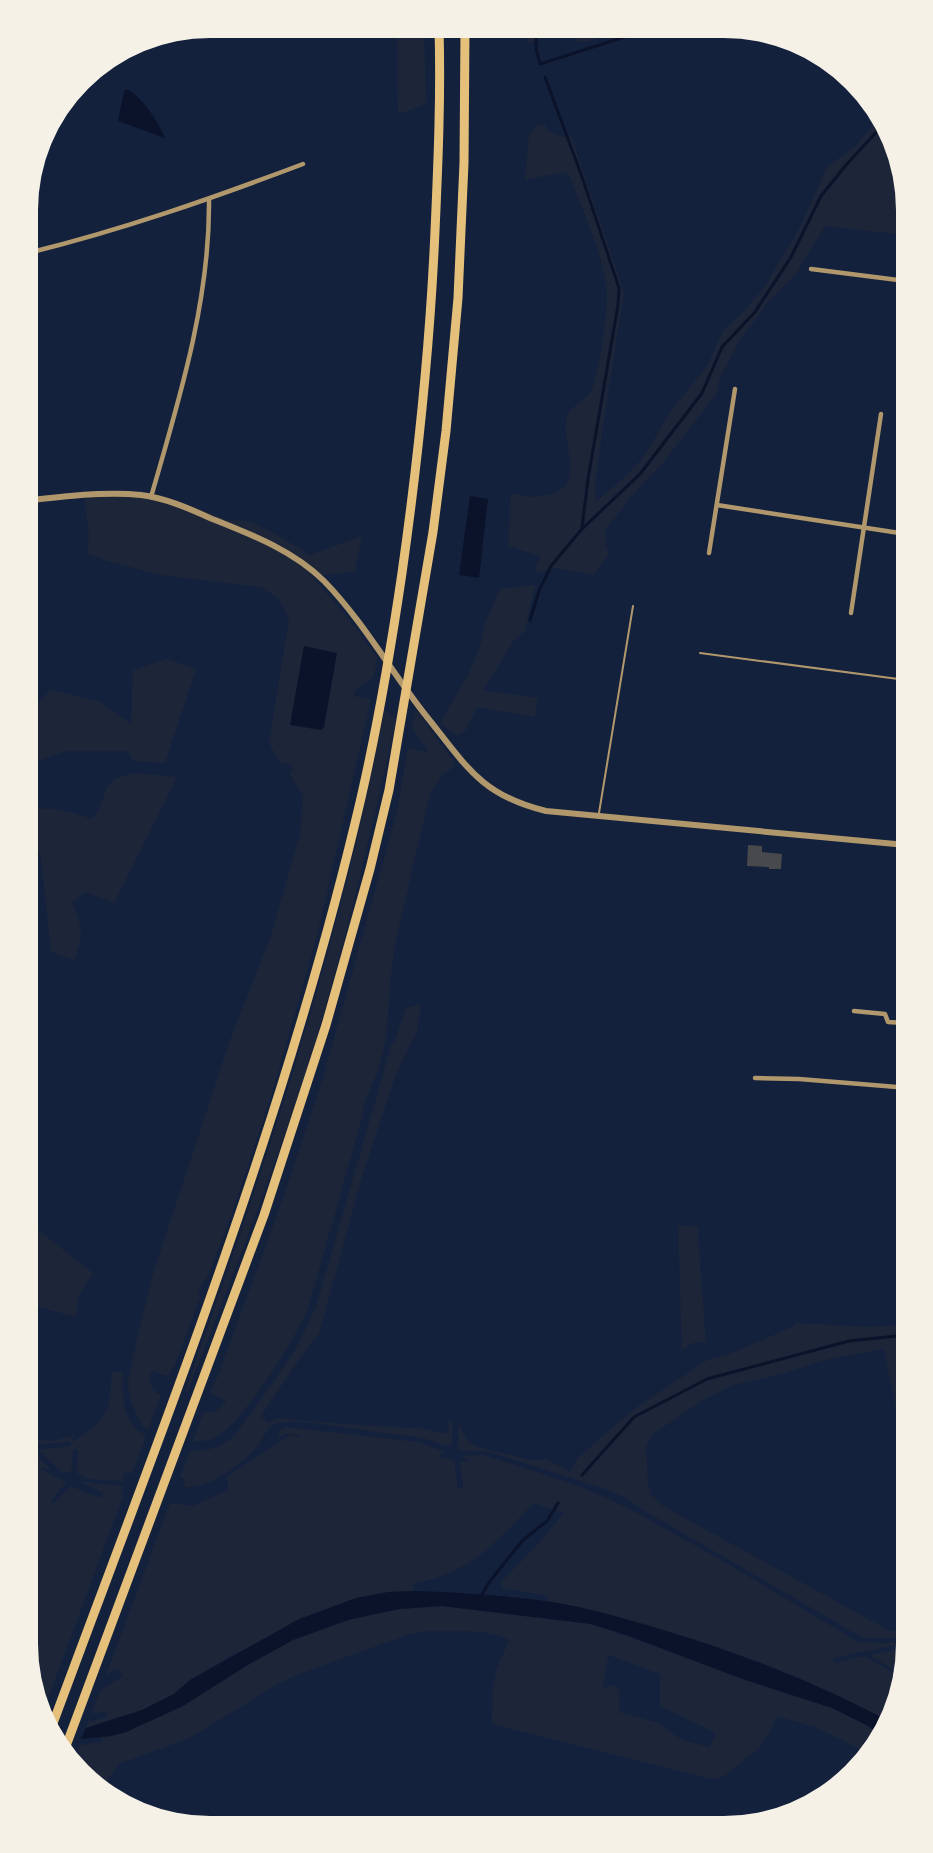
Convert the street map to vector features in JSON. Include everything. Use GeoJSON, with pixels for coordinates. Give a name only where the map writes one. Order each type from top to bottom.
{"type":"FeatureCollection","features":[{"type":"Feature","properties":{"kind":"highway"},"geometry":{"type":"LineString","coordinates":[[55,1719],[175,1396],[242,1206],[303,1013],[362,796],[391,644],[421,422],[432,291],[438,158],[439,38]]}},
{"type":"Feature","properties":{"kind":"highway"},"geometry":{"type":"LineString","coordinates":[[68,1741],[264,1215],[326,1025],[370,869],[389,789],[433,532],[446,431],[458,298],[464,163],[465,38]]}},
{"type":"Feature","properties":{"kind":"street"},"geometry":{"type":"LineString","coordinates":[[38,250],[209,200],[303,164]]}},
{"type":"Feature","properties":{"kind":"street"},"geometry":{"type":"LineString","coordinates":[[151,497],[180,396],[197,321],[210,239],[209,200]]}},
{"type":"Feature","properties":{"kind":"street"},"geometry":{"type":"LineString","coordinates":[[811,269],[896,280]]}},
{"type":"Feature","properties":{"kind":"street"},"geometry":{"type":"LineString","coordinates":[[710,553],[735,389]]}},
{"type":"Feature","properties":{"kind":"street"},"geometry":{"type":"LineString","coordinates":[[851,613],[880,414]]}},
{"type":"Feature","properties":{"kind":"street"},"geometry":{"type":"LineString","coordinates":[[38,499],[93,495],[151,497],[190,509],[248,533],[293,556],[315,572],[337,596],[443,738],[473,774],[513,802],[546,811],[896,844]]}},
{"type":"Feature","properties":{"kind":"street"},"geometry":{"type":"LineString","coordinates":[[717,505],[896,532]]}},
{"type":"Feature","properties":{"kind":"street"},"geometry":{"type":"LineString","coordinates":[[855,1011],[885,1014],[888,1022],[895,1022]]}},
{"type":"Feature","properties":{"kind":"street"},"geometry":{"type":"LineString","coordinates":[[755,1078],[895,1085]]}},
{"type":"Feature","properties":{"kind":"lane"},"geometry":{"type":"LineString","coordinates":[[599,816],[633,606]]}},
{"type":"Feature","properties":{"kind":"lane"},"geometry":{"type":"LineString","coordinates":[[700,653],[896,679]]}},
{"type":"Feature","properties":{"kind":"shaded area"},"geometry":{"type":"Polygon","coordinates":[[[397,38],[424,38],[426,104],[398,114],[397,38]]]}},
{"type":"Feature","properties":{"kind":"shaded area"},"geometry":{"type":"Polygon","coordinates":[[[528,38],[541,38],[528,43],[528,38]]]}},
{"type":"Feature","properties":{"kind":"shaded area"},"geometry":{"type":"Polygon","coordinates":[[[576,38],[596,38],[592,41],[576,41],[576,38]]]}},
{"type":"Feature","properties":{"kind":"shaded area"},"geometry":{"type":"Polygon","coordinates":[[[127,89],[149,110],[165,138],[118,121],[124,91],[127,89]]]}},
{"type":"Feature","properties":{"kind":"shaded area"},"geometry":{"type":"Polygon","coordinates":[[[538,125],[545,125],[548,131],[563,137],[571,136],[624,292],[603,425],[595,488],[596,502],[642,459],[671,411],[707,366],[723,331],[765,286],[799,229],[827,167],[856,146],[873,125],[890,165],[896,209],[896,234],[825,226],[796,274],[768,302],[740,340],[719,379],[717,393],[662,464],[635,492],[605,530],[606,547],[609,554],[593,575],[555,568],[534,573],[540,556],[508,546],[511,493],[534,497],[544,496],[565,486],[569,478],[567,417],[572,409],[588,395],[593,386],[602,346],[607,289],[598,252],[570,177],[564,172],[525,180],[529,134],[538,125]]]}},
{"type":"Feature","properties":{"kind":"shaded area"},"geometry":{"type":"Polygon","coordinates":[[[122,491],[165,496],[228,520],[249,521],[278,535],[310,555],[362,536],[355,572],[312,576],[351,622],[377,658],[374,677],[354,691],[354,696],[371,699],[319,927],[272,1093],[233,1210],[208,1276],[198,1290],[200,1297],[175,1365],[168,1376],[151,1371],[151,1386],[161,1395],[148,1430],[140,1422],[130,1400],[128,1382],[152,1277],[229,1043],[271,936],[300,834],[303,796],[290,775],[293,767],[285,762],[277,767],[280,763],[269,743],[289,619],[279,599],[261,587],[160,575],[107,561],[87,553],[89,535],[84,492],[122,491]]]}},
{"type":"Feature","properties":{"kind":"shaded area"},"geometry":{"type":"Polygon","coordinates":[[[470,496],[488,499],[479,578],[459,575],[470,496]]]}},
{"type":"Feature","properties":{"kind":"shaded area"},"geometry":{"type":"Polygon","coordinates":[[[535,585],[525,631],[514,640],[483,690],[538,698],[535,717],[477,707],[466,730],[457,736],[440,723],[469,673],[479,650],[486,621],[500,589],[535,585]]]}},
{"type":"Feature","properties":{"kind":"shaded area"},"geometry":{"type":"Polygon","coordinates":[[[304,646],[337,653],[324,727],[321,730],[290,725],[304,646]]]}},
{"type":"Feature","properties":{"kind":"shaded area"},"geometry":{"type":"Polygon","coordinates":[[[167,659],[196,669],[165,763],[133,761],[128,751],[66,751],[38,760],[38,703],[50,690],[99,701],[131,724],[133,670],[167,659]]]}},
{"type":"Feature","properties":{"kind":"shaded area"},"geometry":{"type":"Polygon","coordinates":[[[385,709],[396,721],[357,889],[324,1014],[268,1182],[188,1391],[185,1391],[246,1218],[302,1043],[349,872],[385,709]]]}},
{"type":"Feature","properties":{"kind":"shaded area"},"geometry":{"type":"Polygon","coordinates":[[[416,710],[454,762],[452,768],[443,774],[430,794],[396,939],[386,1039],[378,1071],[363,1106],[363,1114],[307,1312],[267,1380],[241,1414],[216,1437],[205,1441],[193,1441],[204,1412],[217,1410],[226,1401],[210,1393],[281,1204],[321,1085],[397,812],[408,748],[426,752],[427,749],[412,728],[416,710]]]}},
{"type":"Feature","properties":{"kind":"shaded area"},"geometry":{"type":"Polygon","coordinates":[[[134,773],[177,777],[114,903],[85,892],[72,902],[81,931],[80,944],[74,960],[51,952],[41,858],[38,850],[38,808],[60,810],[91,819],[99,810],[110,783],[117,778],[134,773]]]}},
{"type":"Feature","properties":{"kind":"shaded area"},"geometry":{"type":"Polygon","coordinates":[[[421,1004],[417,1031],[396,1074],[361,1180],[319,1334],[309,1345],[261,1416],[269,1423],[277,1418],[417,1428],[445,1433],[449,1433],[449,1421],[452,1421],[452,1445],[442,1445],[413,1436],[324,1424],[284,1422],[269,1428],[252,1452],[225,1474],[204,1484],[184,1487],[185,1478],[180,1477],[190,1451],[213,1448],[234,1436],[299,1343],[317,1304],[392,1043],[394,1043],[406,1008],[421,1004]]]}},
{"type":"Feature","properties":{"kind":"shaded area"},"geometry":{"type":"Polygon","coordinates":[[[678,1225],[699,1227],[706,1342],[693,1343],[682,1350],[678,1225]]]}},
{"type":"Feature","properties":{"kind":"shaded area"},"geometry":{"type":"Polygon","coordinates":[[[38,1230],[93,1273],[78,1297],[76,1317],[38,1307],[38,1230]]]}},
{"type":"Feature","properties":{"kind":"shaded area"},"geometry":{"type":"Polygon","coordinates":[[[795,1323],[865,1327],[895,1326],[895,1405],[884,1349],[829,1359],[731,1386],[703,1400],[653,1434],[646,1446],[651,1495],[663,1506],[890,1631],[895,1631],[895,1638],[863,1638],[638,1507],[625,1497],[487,1451],[458,1449],[459,1422],[469,1442],[478,1447],[530,1460],[546,1459],[570,1472],[577,1459],[636,1408],[707,1360],[732,1353],[794,1326],[795,1323]]]}},
{"type":"Feature","properties":{"kind":"shaded area"},"geometry":{"type":"Polygon","coordinates":[[[112,1371],[123,1373],[125,1409],[132,1424],[146,1436],[132,1473],[124,1473],[123,1481],[87,1478],[77,1473],[78,1450],[73,1450],[71,1473],[62,1472],[38,1450],[71,1446],[71,1442],[38,1444],[38,1440],[52,1441],[73,1436],[72,1442],[97,1424],[107,1409],[112,1371]]]}},
{"type":"Feature","properties":{"kind":"shaded area"},"geometry":{"type":"Polygon","coordinates":[[[286,1427],[418,1442],[445,1452],[440,1454],[440,1457],[454,1461],[458,1489],[463,1488],[460,1461],[470,1462],[463,1456],[484,1455],[582,1487],[630,1509],[730,1565],[858,1642],[895,1643],[895,1645],[833,1658],[835,1663],[865,1656],[893,1672],[890,1688],[879,1716],[806,1681],[722,1649],[635,1622],[547,1601],[548,1596],[502,1588],[501,1582],[564,1513],[534,1503],[494,1543],[467,1564],[433,1579],[413,1584],[413,1591],[388,1592],[232,1655],[190,1680],[174,1694],[142,1710],[86,1728],[88,1722],[107,1717],[106,1711],[91,1714],[100,1691],[123,1676],[118,1668],[106,1675],[170,1503],[193,1506],[228,1490],[227,1477],[289,1435],[301,1437],[301,1435],[285,1434],[278,1439],[280,1430],[286,1427]]]}},
{"type":"Feature","properties":{"kind":"shaded area"},"geometry":{"type":"Polygon","coordinates":[[[38,1456],[51,1470],[43,1467],[42,1470],[66,1482],[51,1501],[53,1504],[71,1486],[100,1498],[103,1493],[79,1481],[123,1486],[121,1495],[123,1496],[47,1700],[38,1655],[38,1456]]]}},
{"type":"Feature","properties":{"kind":"shaded area"},"geometry":{"type":"Polygon","coordinates":[[[388,1592],[479,1594],[574,1606],[689,1638],[748,1658],[879,1717],[873,1730],[832,1708],[742,1679],[591,1624],[442,1606],[399,1609],[348,1620],[293,1640],[246,1666],[183,1706],[126,1732],[112,1736],[67,1740],[59,1727],[86,1728],[142,1710],[174,1694],[190,1680],[299,1619],[356,1598],[388,1592]]]}},
{"type":"Feature","properties":{"kind":"shaded area"},"geometry":{"type":"Polygon","coordinates":[[[442,1606],[591,1624],[832,1708],[873,1730],[860,1748],[815,1727],[777,1716],[769,1734],[758,1749],[724,1776],[716,1779],[707,1778],[492,1724],[494,1680],[509,1639],[484,1632],[426,1631],[407,1635],[299,1674],[276,1685],[190,1738],[120,1762],[107,1781],[77,1753],[80,1745],[102,1742],[102,1737],[126,1732],[182,1706],[292,1640],[348,1620],[399,1609],[442,1606]],[[608,1655],[603,1688],[614,1685],[619,1690],[619,1712],[658,1723],[682,1740],[709,1747],[715,1737],[714,1732],[660,1706],[660,1674],[608,1655]]]}},
{"type":"Feature","properties":{"kind":"shaded area"},"geometry":{"type":"Polygon","coordinates":[[[895,1650],[893,1670],[872,1657],[872,1655],[895,1650]]]}},
{"type":"Feature","properties":{"kind":"pier"},"geometry":{"type":"Polygon","coordinates":[[[63,1724],[87,1724],[80,1742],[69,1743],[61,1730],[63,1724]]]}},
{"type":"Feature","properties":{"kind":"building"},"geometry":{"type":"Polygon","coordinates":[[[748,845],[762,846],[762,852],[782,854],[781,869],[747,866],[748,845]]]}},
{"type":"Feature","properties":{"kind":"waterway"},"geometry":{"type":"LineString","coordinates":[[536,38],[540,64],[621,38]]}},
{"type":"Feature","properties":{"kind":"waterway"},"geometry":{"type":"LineString","coordinates":[[545,77],[581,174],[619,288],[582,528]]}},
{"type":"Feature","properties":{"kind":"waterway"},"geometry":{"type":"LineString","coordinates":[[530,620],[539,591],[551,566],[581,530],[640,474],[702,393],[722,347],[755,312],[791,257],[821,196],[877,131]]}},
{"type":"Feature","properties":{"kind":"waterway"},"geometry":{"type":"LineString","coordinates":[[582,1475],[634,1417],[707,1379],[849,1341],[895,1336]]}},
{"type":"Feature","properties":{"kind":"waterway"},"geometry":{"type":"LineString","coordinates":[[481,1596],[522,1541],[547,1521],[558,1503]]}}]}
